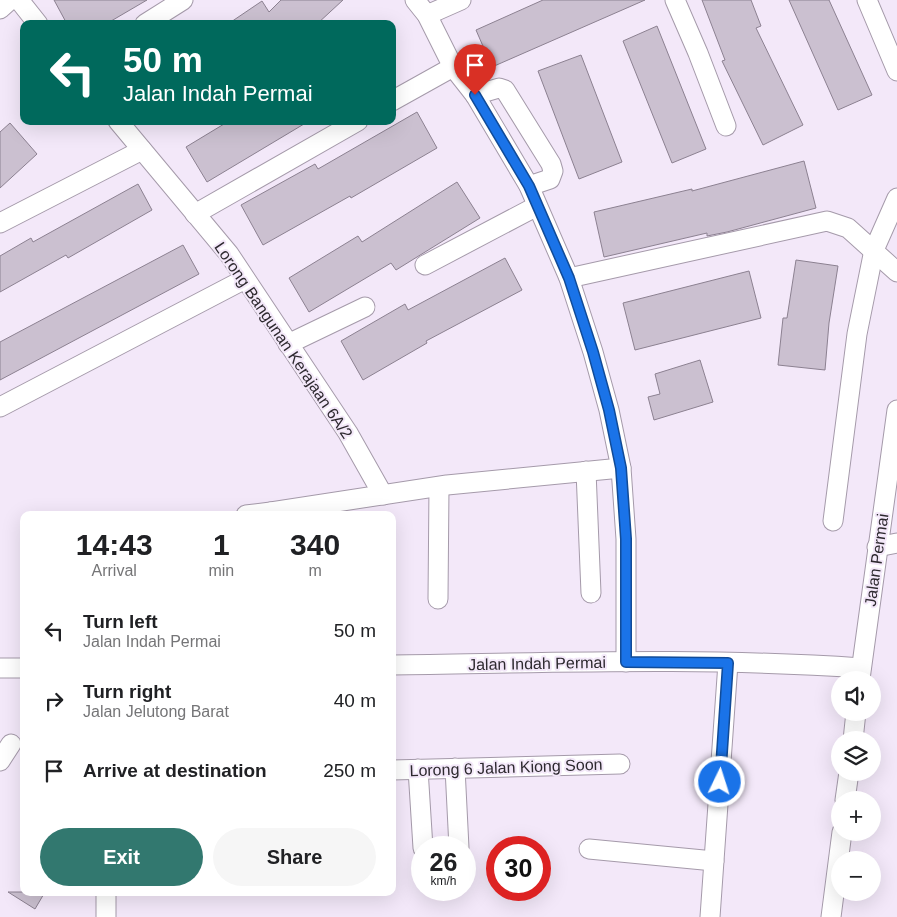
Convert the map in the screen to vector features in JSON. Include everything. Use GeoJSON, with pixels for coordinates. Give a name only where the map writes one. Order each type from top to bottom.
{"type":"FeatureCollection","features":[{"type":"Feature","properties":{"kind":"street"},"geometry":{"type":"LineString","coordinates":[[0,9],[10,0]]}},
{"type":"Feature","properties":{"kind":"street"},"geometry":{"type":"LineString","coordinates":[[19,0],[35,20]]}},
{"type":"Feature","properties":{"kind":"street"},"geometry":{"type":"LineString","coordinates":[[151,20],[183,0]]}},
{"type":"Feature","properties":{"kind":"street"},"geometry":{"type":"LineString","coordinates":[[415,0],[427,15],[453,66],[475,95],[529,186],[569,278],[593,352],[609,410],[621,468],[626,539],[626,662]]}},
{"type":"Feature","properties":{"kind":"street"},"geometry":{"type":"LineString","coordinates":[[427,15],[461,0]]}},
{"type":"Feature","properties":{"kind":"street"},"geometry":{"type":"LineString","coordinates":[[675,0],[726,126]]}},
{"type":"Feature","properties":{"kind":"street"},"geometry":{"type":"LineString","coordinates":[[867,0],[897,70]]}},
{"type":"Feature","properties":{"kind":"street"},"geometry":{"type":"LineString","coordinates":[[396,99],[453,66]]}},
{"type":"Feature","properties":{"kind":"street"},"geometry":{"type":"LineString","coordinates":[[475,95],[499,88],[506,90],[551,164],[553,171],[550,179],[529,186]]}},
{"type":"Feature","properties":{"kind":"street","name":"Lorong Bangunan Kerajaan 6A/2"},"geometry":{"type":"LineString","coordinates":[[121,125],[229,254],[348,433],[384,495]]}},
{"type":"Feature","properties":{"kind":"street"},"geometry":{"type":"LineString","coordinates":[[195,214],[351,125]]}},
{"type":"Feature","properties":{"kind":"street"},"geometry":{"type":"LineString","coordinates":[[0,223],[142,150]]}},
{"type":"Feature","properties":{"kind":"street"},"geometry":{"type":"LineString","coordinates":[[833,521],[858,334],[874,250],[897,198]]}},
{"type":"Feature","properties":{"kind":"street"},"geometry":{"type":"LineString","coordinates":[[425,265],[537,206]]}},
{"type":"Feature","properties":{"kind":"street"},"geometry":{"type":"LineString","coordinates":[[569,278],[827,221],[848,228],[897,272]]}},
{"type":"Feature","properties":{"kind":"street"},"geometry":{"type":"LineString","coordinates":[[0,407],[245,279]]}},
{"type":"Feature","properties":{"kind":"street"},"geometry":{"type":"LineString","coordinates":[[288,344],[365,307]]}},
{"type":"Feature","properties":{"kind":"street","name":"Jalan Permai"},"geometry":{"type":"LineString","coordinates":[[861,671],[897,410]]}},
{"type":"Feature","properties":{"kind":"street"},"geometry":{"type":"LineString","coordinates":[[284,511],[439,487],[621,468]]}},
{"type":"Feature","properties":{"kind":"street"},"geometry":{"type":"LineString","coordinates":[[586,471],[591,593]]}},
{"type":"Feature","properties":{"kind":"street"},"geometry":{"type":"LineString","coordinates":[[438,600],[439,487]]}},
{"type":"Feature","properties":{"kind":"street"},"geometry":{"type":"LineString","coordinates":[[877,546],[897,543]]}},
{"type":"Feature","properties":{"kind":"street","name":"Jalan Indah Permai"},"geometry":{"type":"LineString","coordinates":[[396,665],[626,662],[794,663],[843,671]]}},
{"type":"Feature","properties":{"kind":"street"},"geometry":{"type":"LineString","coordinates":[[710,917],[728,663]]}},
{"type":"Feature","properties":{"kind":"street"},"geometry":{"type":"LineString","coordinates":[[0,668],[20,668]]}},
{"type":"Feature","properties":{"kind":"street"},"geometry":{"type":"LineString","coordinates":[[0,761],[11,744]]}},
{"type":"Feature","properties":{"kind":"street","name":"Lorong 6 Jalan Kiong Soon"},"geometry":{"type":"LineString","coordinates":[[396,770],[620,764]]}},
{"type":"Feature","properties":{"kind":"street"},"geometry":{"type":"LineString","coordinates":[[456,768],[459,836]]}},
{"type":"Feature","properties":{"kind":"street"},"geometry":{"type":"LineString","coordinates":[[418,769],[421,836]]}},
{"type":"Feature","properties":{"kind":"street"},"geometry":{"type":"LineString","coordinates":[[831,917],[841,841]]}},
{"type":"Feature","properties":{"kind":"street"},"geometry":{"type":"LineString","coordinates":[[589,850],[714,861]]}},
{"type":"Feature","properties":{"kind":"street"},"geometry":{"type":"LineString","coordinates":[[106,896],[106,917]]}},
{"type":"Feature","properties":{"kind":"building"},"geometry":{"type":"Polygon","coordinates":[[[54,0],[147,0],[113,20],[65,20],[54,0]]]}},
{"type":"Feature","properties":{"kind":"building"},"geometry":{"type":"Polygon","coordinates":[[[281,0],[343,0],[321,20],[234,20],[262,1],[269,12],[281,0]]]}},
{"type":"Feature","properties":{"kind":"building"},"geometry":{"type":"Polygon","coordinates":[[[543,0],[645,0],[492,67],[476,30],[543,0]]]}},
{"type":"Feature","properties":{"kind":"building"},"geometry":{"type":"Polygon","coordinates":[[[702,0],[751,0],[761,26],[756,28],[803,125],[763,145],[722,61],[725,60],[702,0]]]}},
{"type":"Feature","properties":{"kind":"building"},"geometry":{"type":"Polygon","coordinates":[[[789,0],[829,0],[872,95],[838,110],[789,0]]]}},
{"type":"Feature","properties":{"kind":"building"},"geometry":{"type":"Polygon","coordinates":[[[657,26],[706,149],[672,163],[623,41],[657,26]]]}},
{"type":"Feature","properties":{"kind":"building"},"geometry":{"type":"Polygon","coordinates":[[[581,55],[622,162],[579,179],[538,71],[581,55]]]}},
{"type":"Feature","properties":{"kind":"building"},"geometry":{"type":"Polygon","coordinates":[[[417,112],[437,148],[351,198],[350,196],[263,245],[241,205],[315,164],[318,169],[417,112]]]}},
{"type":"Feature","properties":{"kind":"building"},"geometry":{"type":"Polygon","coordinates":[[[10,123],[37,154],[0,188],[0,132],[10,123]]]}},
{"type":"Feature","properties":{"kind":"building"},"geometry":{"type":"Polygon","coordinates":[[[222,125],[302,125],[207,182],[186,147],[222,125]]]}},
{"type":"Feature","properties":{"kind":"building"},"geometry":{"type":"Polygon","coordinates":[[[804,161],[816,208],[727,232],[707,236],[707,233],[604,257],[594,212],[692,189],[692,191],[804,161]]]}},
{"type":"Feature","properties":{"kind":"building"},"geometry":{"type":"Polygon","coordinates":[[[457,182],[480,218],[396,270],[391,263],[309,312],[289,278],[358,236],[362,242],[457,182]]]}},
{"type":"Feature","properties":{"kind":"building"},"geometry":{"type":"Polygon","coordinates":[[[138,184],[152,210],[68,258],[66,255],[0,292],[0,256],[31,238],[33,242],[138,184]]]}},
{"type":"Feature","properties":{"kind":"building"},"geometry":{"type":"Polygon","coordinates":[[[183,245],[199,274],[0,380],[0,342],[183,245]]]}},
{"type":"Feature","properties":{"kind":"building"},"geometry":{"type":"Polygon","coordinates":[[[505,258],[522,290],[426,341],[427,343],[363,380],[341,341],[405,304],[408,310],[505,258]]]}},
{"type":"Feature","properties":{"kind":"building"},"geometry":{"type":"Polygon","coordinates":[[[796,260],[838,266],[829,323],[825,370],[778,365],[783,318],[787,318],[796,260]]]}},
{"type":"Feature","properties":{"kind":"building"},"geometry":{"type":"Polygon","coordinates":[[[749,271],[761,318],[635,350],[623,303],[749,271]]]}},
{"type":"Feature","properties":{"kind":"building"},"geometry":{"type":"Polygon","coordinates":[[[700,360],[713,402],[654,420],[648,397],[660,394],[655,374],[700,360]]]}},
{"type":"Feature","properties":{"kind":"building"},"geometry":{"type":"Polygon","coordinates":[[[8,892],[20,892],[20,896],[43,896],[35,909],[8,892]]]}},
{"type":"Feature","properties":{"kind":"route"},"geometry":{"type":"LineString","coordinates":[[475,95],[529,186],[569,278],[593,352],[609,410],[621,468],[626,539],[626,662],[728,663],[720,782]]}}]}
